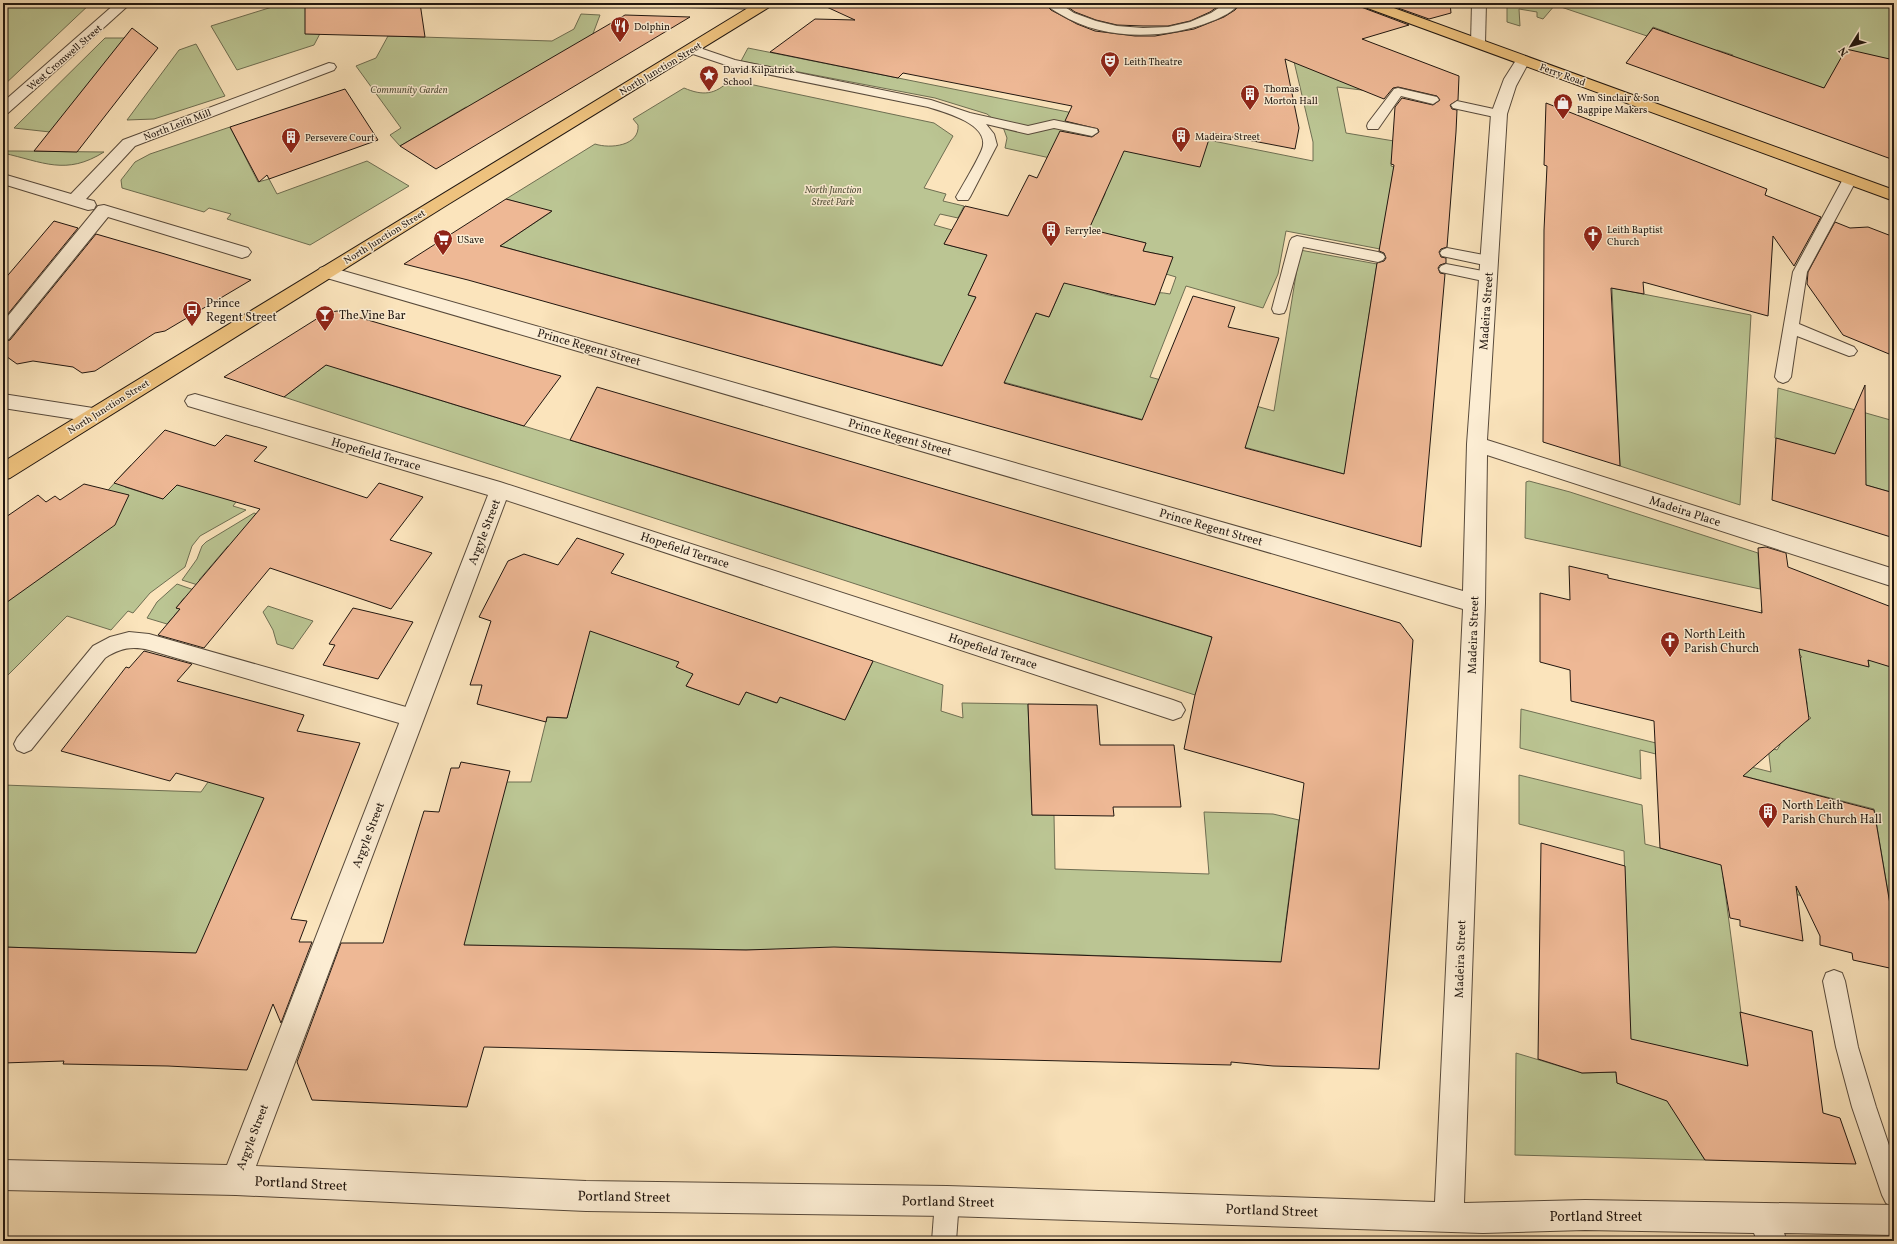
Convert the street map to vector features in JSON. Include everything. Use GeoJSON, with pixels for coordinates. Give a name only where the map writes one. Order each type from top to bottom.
{"type":"FeatureCollection","features":[{"type":"Feature","properties":{"kind":"main road","name":"Ferry Road"},"geometry":{"type":"LineString","coordinates":[[1367,3],[1894,196]]}},
{"type":"Feature","properties":{"kind":"main road","name":"North Junction Street"},"geometry":{"type":"LineString","coordinates":[[3,472],[93,415],[764,4]]}},
{"type":"Feature","properties":{"kind":"street","name":"West Cromwell Street"},"geometry":{"type":"LineString","coordinates":[[3,110],[124,3]]}},
{"type":"Feature","properties":{"kind":"street"},"geometry":{"type":"LineString","coordinates":[[688,3],[764,4]]}},
{"type":"Feature","properties":{"kind":"street"},"geometry":{"type":"LineString","coordinates":[[1478,43],[1479,3]]}},
{"type":"Feature","properties":{"kind":"street","name":"Madeira Street"},"geometry":{"type":"LineString","coordinates":[[1449,1215],[1474,603],[1477,444],[1499,114],[1505,92],[1523,60]]}},
{"type":"Feature","properties":{"kind":"street","name":"North Leith Mill"},"geometry":{"type":"LineString","coordinates":[[74,201],[130,144],[137,139],[329,67]]}},
{"type":"Feature","properties":{"kind":"street"},"geometry":{"type":"LineString","coordinates":[[3,179],[242,252]]}},
{"type":"Feature","properties":{"kind":"street"},"geometry":{"type":"LineString","coordinates":[[3,334],[104,210]]}},
{"type":"Feature","properties":{"kind":"street","name":"Prince Regent Street"},"geometry":{"type":"LineString","coordinates":[[326,272],[1474,603]]}},
{"type":"Feature","properties":{"kind":"street"},"geometry":{"type":"LineString","coordinates":[[3,401],[93,415]]}},
{"type":"Feature","properties":{"kind":"street","name":"Hopefield Terrace"},"geometry":{"type":"LineString","coordinates":[[195,401],[500,490],[1173,710]]}},
{"type":"Feature","properties":{"kind":"street","name":"Madeira Place"},"geometry":{"type":"LineString","coordinates":[[1477,444],[1894,578]]}},
{"type":"Feature","properties":{"kind":"street","name":"Argyle Street"},"geometry":{"type":"LineString","coordinates":[[236,1180],[500,490]]}},
{"type":"Feature","properties":{"kind":"street","name":"Portland Street"},"geometry":{"type":"LineString","coordinates":[[3,1175],[236,1180],[586,1196],[947,1201],[1449,1215],[1483,1218],[1585,1215],[1768,1230],[1894,1220]]}},
{"type":"Feature","properties":{"kind":"lane"},"geometry":{"type":"LineString","coordinates":[[1051,3],[1063,12],[1103,27],[1148,31],[1191,25],[1207,19],[1234,3]]}},
{"type":"Feature","properties":{"kind":"lane"},"geometry":{"type":"LineString","coordinates":[[691,49],[732,63],[931,104],[964,115],[1028,130],[1054,124],[1092,132]]}},
{"type":"Feature","properties":{"kind":"lane"},"geometry":{"type":"LineString","coordinates":[[1373,126],[1398,92],[1433,100]]}},
{"type":"Feature","properties":{"kind":"lane"},"geometry":{"type":"LineString","coordinates":[[1457,105],[1499,114]]}},
{"type":"Feature","properties":{"kind":"lane"},"geometry":{"type":"LineString","coordinates":[[963,197],[990,145],[988,134],[979,124],[964,115]]}},
{"type":"Feature","properties":{"kind":"lane"},"geometry":{"type":"LineString","coordinates":[[1783,376],[1800,272],[1850,179]]}},
{"type":"Feature","properties":{"kind":"lane"},"geometry":{"type":"LineString","coordinates":[[1279,309],[1297,241],[1378,257]]}},
{"type":"Feature","properties":{"kind":"lane"},"geometry":{"type":"LineString","coordinates":[[1447,253],[1489,269]]}},
{"type":"Feature","properties":{"kind":"lane"},"geometry":{"type":"LineString","coordinates":[[1446,269],[1489,269]]}},
{"type":"Feature","properties":{"kind":"lane"},"geometry":{"type":"LineString","coordinates":[[1791,327],[1849,351]]}},
{"type":"Feature","properties":{"kind":"lane"},"geometry":{"type":"LineString","coordinates":[[24,744],[99,652],[108,645],[121,639],[130,638],[149,642],[413,718]]}},
{"type":"Feature","properties":{"kind":"lane"},"geometry":{"type":"LineString","coordinates":[[1834,981],[1847,1047],[1864,1107],[1894,1195]]}},
{"type":"Feature","properties":{"kind":"lane"},"geometry":{"type":"LineString","coordinates":[[944,1241],[947,1201]]}},
{"type":"Feature","properties":{"kind":"green space"},"geometry":{"type":"Polygon","coordinates":[[[3,3],[91,3],[3,86],[3,3]]]}},
{"type":"Feature","properties":{"kind":"green space"},"geometry":{"type":"Polygon","coordinates":[[[285,3],[336,3],[314,45],[237,70],[211,26],[285,3]]]}},
{"type":"Feature","properties":{"kind":"green space"},"geometry":{"type":"Polygon","coordinates":[[[1507,3],[1894,3],[1894,60],[1824,88],[1730,60],[1733,55],[1717,50],[1710,60],[1661,43],[1669,33],[1653,27],[1647,36],[1555,5],[1543,19],[1537,17],[1537,12],[1519,9],[1520,26],[1507,22],[1507,3]]]}},
{"type":"Feature","properties":{"kind":"green space","name":"Community Garden"},"geometry":{"type":"Polygon","coordinates":[[[581,14],[600,15],[591,39],[470,109],[466,107],[400,146],[390,135],[401,128],[356,66],[376,58],[388,36],[552,41],[574,29],[581,14]]]}},
{"type":"Feature","properties":{"kind":"green space"},"geometry":{"type":"Polygon","coordinates":[[[105,38],[125,38],[50,132],[14,128],[105,38]]]}},
{"type":"Feature","properties":{"kind":"green space"},"geometry":{"type":"Polygon","coordinates":[[[196,44],[225,96],[154,119],[127,120],[179,50],[196,44]]]}},
{"type":"Feature","properties":{"kind":"green space","name":"North Junction Street Park"},"geometry":{"type":"Polygon","coordinates":[[[748,48],[1313,161],[1313,142],[1292,53],[1386,93],[1337,87],[1346,133],[1394,141],[1391,166],[1394,167],[1380,249],[1286,231],[1278,274],[1263,308],[1186,286],[1150,377],[1274,411],[1300,250],[1377,264],[1352,424],[1370,481],[500,246],[551,212],[506,199],[595,144],[616,146],[629,142],[634,138],[637,132],[638,125],[633,119],[684,88],[691,91],[708,93],[719,89],[730,80],[934,123],[953,136],[924,188],[946,194],[943,201],[964,206],[958,218],[940,214],[934,225],[952,230],[944,244],[996,257],[980,270],[968,295],[976,297],[966,318],[1027,333],[1036,313],[1049,317],[1060,292],[1055,273],[1089,288],[1117,297],[1158,293],[1170,294],[1176,277],[1166,274],[1172,257],[1143,251],[1146,243],[1111,235],[1089,237],[1085,214],[1095,216],[1105,194],[1104,170],[1005,148],[1007,138],[1003,127],[987,114],[935,98],[741,61],[748,48]]]}},
{"type":"Feature","properties":{"kind":"green space"},"geometry":{"type":"Polygon","coordinates":[[[230,127],[258,182],[269,179],[277,194],[367,161],[409,186],[310,245],[227,219],[231,214],[209,208],[204,212],[122,188],[121,180],[135,162],[150,154],[230,127]]]}},
{"type":"Feature","properties":{"kind":"green space"},"geometry":{"type":"Polygon","coordinates":[[[3,147],[7,151],[104,152],[78,164],[54,165],[3,153],[3,147]]]}},
{"type":"Feature","properties":{"kind":"green space"},"geometry":{"type":"Polygon","coordinates":[[[1612,288],[1751,315],[1740,505],[1620,466],[1612,288]]]}},
{"type":"Feature","properties":{"kind":"green space"},"geometry":{"type":"Polygon","coordinates":[[[330,362],[348,372],[1325,672],[1195,695],[284,397],[330,362]]]}},
{"type":"Feature","properties":{"kind":"green space"},"geometry":{"type":"Polygon","coordinates":[[[1778,388],[1894,421],[1894,493],[1866,485],[1787,441],[1775,438],[1778,388]]]}},
{"type":"Feature","properties":{"kind":"green space"},"geometry":{"type":"Polygon","coordinates":[[[131,465],[125,487],[163,499],[182,479],[236,502],[233,506],[246,510],[200,536],[192,546],[185,567],[150,593],[133,613],[128,611],[111,630],[67,616],[3,680],[3,605],[131,465]]]}},
{"type":"Feature","properties":{"kind":"green space"},"geometry":{"type":"Polygon","coordinates":[[[1529,481],[1570,492],[1758,553],[1760,589],[1525,538],[1526,482],[1529,481]]]}},
{"type":"Feature","properties":{"kind":"green space"},"geometry":{"type":"Polygon","coordinates":[[[254,513],[263,516],[236,549],[228,546],[199,580],[242,595],[239,598],[182,580],[197,559],[202,546],[206,542],[254,513]]]}},
{"type":"Feature","properties":{"kind":"green space"},"geometry":{"type":"Polygon","coordinates":[[[177,584],[234,604],[227,613],[184,598],[176,608],[180,609],[167,624],[147,618],[157,602],[177,584]]]}},
{"type":"Feature","properties":{"kind":"green space"},"geometry":{"type":"Polygon","coordinates":[[[548,593],[679,662],[693,674],[686,686],[739,705],[746,692],[776,703],[780,697],[845,720],[873,661],[943,685],[941,711],[963,718],[962,703],[1028,704],[1032,815],[1054,815],[1055,869],[1209,874],[1204,812],[1273,814],[1299,820],[1285,928],[1288,962],[873,948],[746,950],[452,945],[506,782],[531,782],[547,717],[567,718],[575,687],[533,686],[548,593]]]}},
{"type":"Feature","properties":{"kind":"green space"},"geometry":{"type":"Polygon","coordinates":[[[1857,596],[1883,664],[1894,668],[1894,919],[1723,876],[1748,1066],[1676,1114],[1705,1160],[1515,1155],[1516,1053],[1582,1073],[1616,1072],[1617,1083],[1632,1088],[1624,851],[1519,824],[1519,775],[1642,805],[1645,844],[1891,910],[1874,809],[1640,750],[1641,779],[1520,748],[1521,709],[1771,772],[1768,747],[1777,750],[1780,745],[1779,743],[1803,720],[1806,722],[1811,718],[1806,714],[1807,703],[1799,658],[1802,657],[1762,613],[1761,610],[1823,625],[1828,656],[1869,666],[1857,596]]]}},
{"type":"Feature","properties":{"kind":"green space"},"geometry":{"type":"Polygon","coordinates":[[[268,606],[313,621],[293,649],[277,644],[273,630],[263,612],[268,606]]]}},
{"type":"Feature","properties":{"kind":"green space"},"geometry":{"type":"Polygon","coordinates":[[[277,769],[215,910],[221,954],[3,947],[3,785],[201,792],[213,775],[277,769]]]}},
{"type":"Feature","properties":{"kind":"building"},"geometry":{"type":"Polygon","coordinates":[[[305,3],[420,3],[425,37],[305,34],[305,3]]]}},
{"type":"Feature","properties":{"kind":"building"},"geometry":{"type":"Polygon","coordinates":[[[818,3],[1044,3],[1051,10],[1077,24],[1095,31],[1135,36],[1155,36],[1194,29],[1224,17],[1235,10],[1241,3],[1359,3],[1361,7],[1409,25],[1362,39],[1459,76],[1458,100],[1450,105],[1452,109],[1457,110],[1456,132],[1447,247],[1441,249],[1439,252],[1441,257],[1446,258],[1446,263],[1440,265],[1438,268],[1440,273],[1445,274],[1421,547],[468,280],[404,264],[506,199],[552,211],[500,246],[942,366],[976,297],[968,295],[987,255],[944,244],[965,206],[1008,216],[1029,175],[1037,178],[1060,131],[1092,137],[1099,132],[1098,129],[1065,121],[1072,106],[903,73],[898,78],[770,52],[815,19],[855,20],[818,3]],[[1285,59],[1299,128],[1295,149],[1211,133],[1200,167],[1124,151],[1089,229],[1146,243],[1143,251],[1173,257],[1155,305],[1064,283],[1049,317],[1036,313],[1004,383],[1142,420],[1193,296],[1235,307],[1228,327],[1279,338],[1245,448],[1344,474],[1377,263],[1384,261],[1386,258],[1384,253],[1379,251],[1394,165],[1391,164],[1395,107],[1402,98],[1433,105],[1440,100],[1437,96],[1398,87],[1393,88],[1384,99],[1285,59]]]}},
{"type":"Feature","properties":{"kind":"building"},"geometry":{"type":"Polygon","coordinates":[[[1062,3],[1223,3],[1210,12],[1190,21],[1168,26],[1143,26],[1117,25],[1096,20],[1075,12],[1062,3]]]}},
{"type":"Feature","properties":{"kind":"building"},"geometry":{"type":"Polygon","coordinates":[[[1384,3],[1450,3],[1451,13],[1429,19],[1384,3]]]}},
{"type":"Feature","properties":{"kind":"building"},"geometry":{"type":"Polygon","coordinates":[[[625,15],[690,17],[436,169],[400,146],[625,15]]]}},
{"type":"Feature","properties":{"kind":"building"},"geometry":{"type":"Polygon","coordinates":[[[132,28],[158,48],[77,152],[34,151],[132,28]]]}},
{"type":"Feature","properties":{"kind":"building"},"geometry":{"type":"Polygon","coordinates":[[[1653,28],[1824,88],[1846,49],[1894,60],[1894,160],[1626,63],[1653,28]]]}},
{"type":"Feature","properties":{"kind":"building","name":"Persevere Court"},"geometry":{"type":"Polygon","coordinates":[[[345,89],[378,140],[269,179],[267,175],[259,182],[230,127],[345,89]]]}},
{"type":"Feature","properties":{"kind":"building"},"geometry":{"type":"Polygon","coordinates":[[[1546,103],[1767,189],[1765,195],[1821,217],[1794,266],[1773,236],[1768,316],[1643,282],[1644,294],[1611,288],[1620,466],[1543,442],[1544,230],[1547,166],[1544,165],[1546,103]]]}},
{"type":"Feature","properties":{"kind":"building"},"geometry":{"type":"Polygon","coordinates":[[[54,221],[78,228],[3,320],[3,281],[54,221]]]}},
{"type":"Feature","properties":{"kind":"building"},"geometry":{"type":"Polygon","coordinates":[[[1835,222],[1850,228],[1868,227],[1894,237],[1894,356],[1843,335],[1807,284],[1808,272],[1835,222]]]}},
{"type":"Feature","properties":{"kind":"building"},"geometry":{"type":"Polygon","coordinates":[[[96,234],[251,280],[165,331],[155,333],[95,371],[82,373],[73,367],[33,361],[17,364],[3,354],[3,342],[10,340],[96,234]]]}},
{"type":"Feature","properties":{"kind":"building"},"geometry":{"type":"Polygon","coordinates":[[[337,311],[561,376],[524,426],[326,365],[284,397],[224,377],[326,313],[337,311]]]}},
{"type":"Feature","properties":{"kind":"building"},"geometry":{"type":"Polygon","coordinates":[[[1865,385],[1866,485],[1894,493],[1894,538],[1772,500],[1776,438],[1835,454],[1865,385]]]}},
{"type":"Feature","properties":{"kind":"building"},"geometry":{"type":"Polygon","coordinates":[[[597,387],[1400,623],[1413,640],[1379,1069],[1273,1066],[1231,1062],[1231,1065],[484,1047],[467,1107],[312,1100],[297,1062],[341,943],[383,943],[424,811],[439,812],[451,768],[459,768],[461,762],[510,771],[464,945],[746,950],[834,947],[1281,962],[1304,783],[1184,749],[1195,695],[1212,637],[570,440],[597,387]]]}},
{"type":"Feature","properties":{"kind":"building"},"geometry":{"type":"Polygon","coordinates":[[[165,430],[215,446],[226,435],[267,447],[254,461],[367,498],[379,483],[423,497],[390,540],[432,553],[391,609],[270,568],[204,648],[158,635],[180,609],[176,608],[260,509],[177,485],[163,499],[114,483],[165,430]]]}},
{"type":"Feature","properties":{"kind":"building"},"geometry":{"type":"Polygon","coordinates":[[[84,484],[129,495],[115,525],[3,605],[3,519],[38,495],[46,502],[55,496],[60,500],[84,484]]]}},
{"type":"Feature","properties":{"kind":"building"},"geometry":{"type":"Polygon","coordinates":[[[577,538],[624,554],[611,573],[873,661],[845,720],[780,697],[777,703],[746,692],[739,705],[686,686],[693,674],[676,667],[679,662],[590,631],[567,718],[547,717],[546,722],[477,704],[482,685],[470,685],[491,621],[479,617],[508,561],[524,554],[558,565],[577,538]]]}},
{"type":"Feature","properties":{"kind":"building"},"geometry":{"type":"Polygon","coordinates":[[[1766,547],[1786,553],[1788,567],[1894,608],[1894,668],[1868,660],[1869,667],[1799,649],[1809,719],[1743,776],[1874,810],[1894,928],[1894,969],[1853,960],[1852,953],[1820,945],[1820,936],[1796,886],[1803,941],[1740,926],[1740,920],[1730,918],[1721,865],[1660,848],[1654,721],[1571,701],[1570,670],[1540,662],[1540,593],[1570,600],[1569,566],[1608,575],[1608,578],[1762,613],[1758,548],[1766,547]]]}},
{"type":"Feature","properties":{"kind":"building"},"geometry":{"type":"Polygon","coordinates":[[[353,608],[413,622],[378,679],[323,665],[335,645],[329,644],[353,608]]]}},
{"type":"Feature","properties":{"kind":"building"},"geometry":{"type":"Polygon","coordinates":[[[144,651],[192,664],[177,681],[304,715],[297,731],[360,743],[291,919],[307,921],[299,942],[312,942],[281,1023],[273,1004],[247,1070],[168,1066],[63,1064],[64,1061],[3,1063],[3,947],[196,953],[264,798],[176,773],[170,781],[61,751],[126,667],[129,668],[144,651]]]}},
{"type":"Feature","properties":{"kind":"building"},"geometry":{"type":"Polygon","coordinates":[[[1028,704],[1097,705],[1100,745],[1174,745],[1181,807],[1113,807],[1114,816],[1032,815],[1028,704]]]}},
{"type":"Feature","properties":{"kind":"building"},"geometry":{"type":"Polygon","coordinates":[[[1541,843],[1625,866],[1631,1039],[1748,1066],[1740,1012],[1812,1031],[1823,1113],[1840,1118],[1856,1164],[1705,1160],[1667,1101],[1617,1083],[1616,1072],[1582,1073],[1538,1059],[1541,843]]]}},
{"type":"Feature","properties":{"kind":"place","name":"Dolphin"},"geometry":{"type":"Point","coordinates":[620,43]}},
{"type":"Feature","properties":{"kind":"place","name":"Leith Theatre"},"geometry":{"type":"Point","coordinates":[1110,78]}},
{"type":"Feature","properties":{"kind":"place","name":"David Kilpatrick School"},"geometry":{"type":"Point","coordinates":[709,92]}},
{"type":"Feature","properties":{"kind":"place","name":"Thomas Morton Hall"},"geometry":{"type":"Point","coordinates":[1250,111]}},
{"type":"Feature","properties":{"kind":"place","name":"Wm Sinclair & Son Bagpipe Makers"},"geometry":{"type":"Point","coordinates":[1563,120]}},
{"type":"Feature","properties":{"kind":"place","name":"Madeira Street"},"geometry":{"type":"Point","coordinates":[1181,153]}},
{"type":"Feature","properties":{"kind":"place","name":"Persevere Court"},"geometry":{"type":"Point","coordinates":[291,154]}},
{"type":"Feature","properties":{"kind":"place","name":"Ferrylee"},"geometry":{"type":"Point","coordinates":[1051,247]}},
{"type":"Feature","properties":{"kind":"place","name":"Leith Baptist Church"},"geometry":{"type":"Point","coordinates":[1593,252]}},
{"type":"Feature","properties":{"kind":"place","name":"USave"},"geometry":{"type":"Point","coordinates":[443,256]}},
{"type":"Feature","properties":{"kind":"place","name":"Prince Regent Street"},"geometry":{"type":"Point","coordinates":[192,327]}},
{"type":"Feature","properties":{"kind":"place","name":"The Vine Bar"},"geometry":{"type":"Point","coordinates":[325,332]}},
{"type":"Feature","properties":{"kind":"place","name":"North Leith Parish Church"},"geometry":{"type":"Point","coordinates":[1670,658]}},
{"type":"Feature","properties":{"kind":"place","name":"North Leith Parish Church Hall"},"geometry":{"type":"Point","coordinates":[1768,829]}}]}
